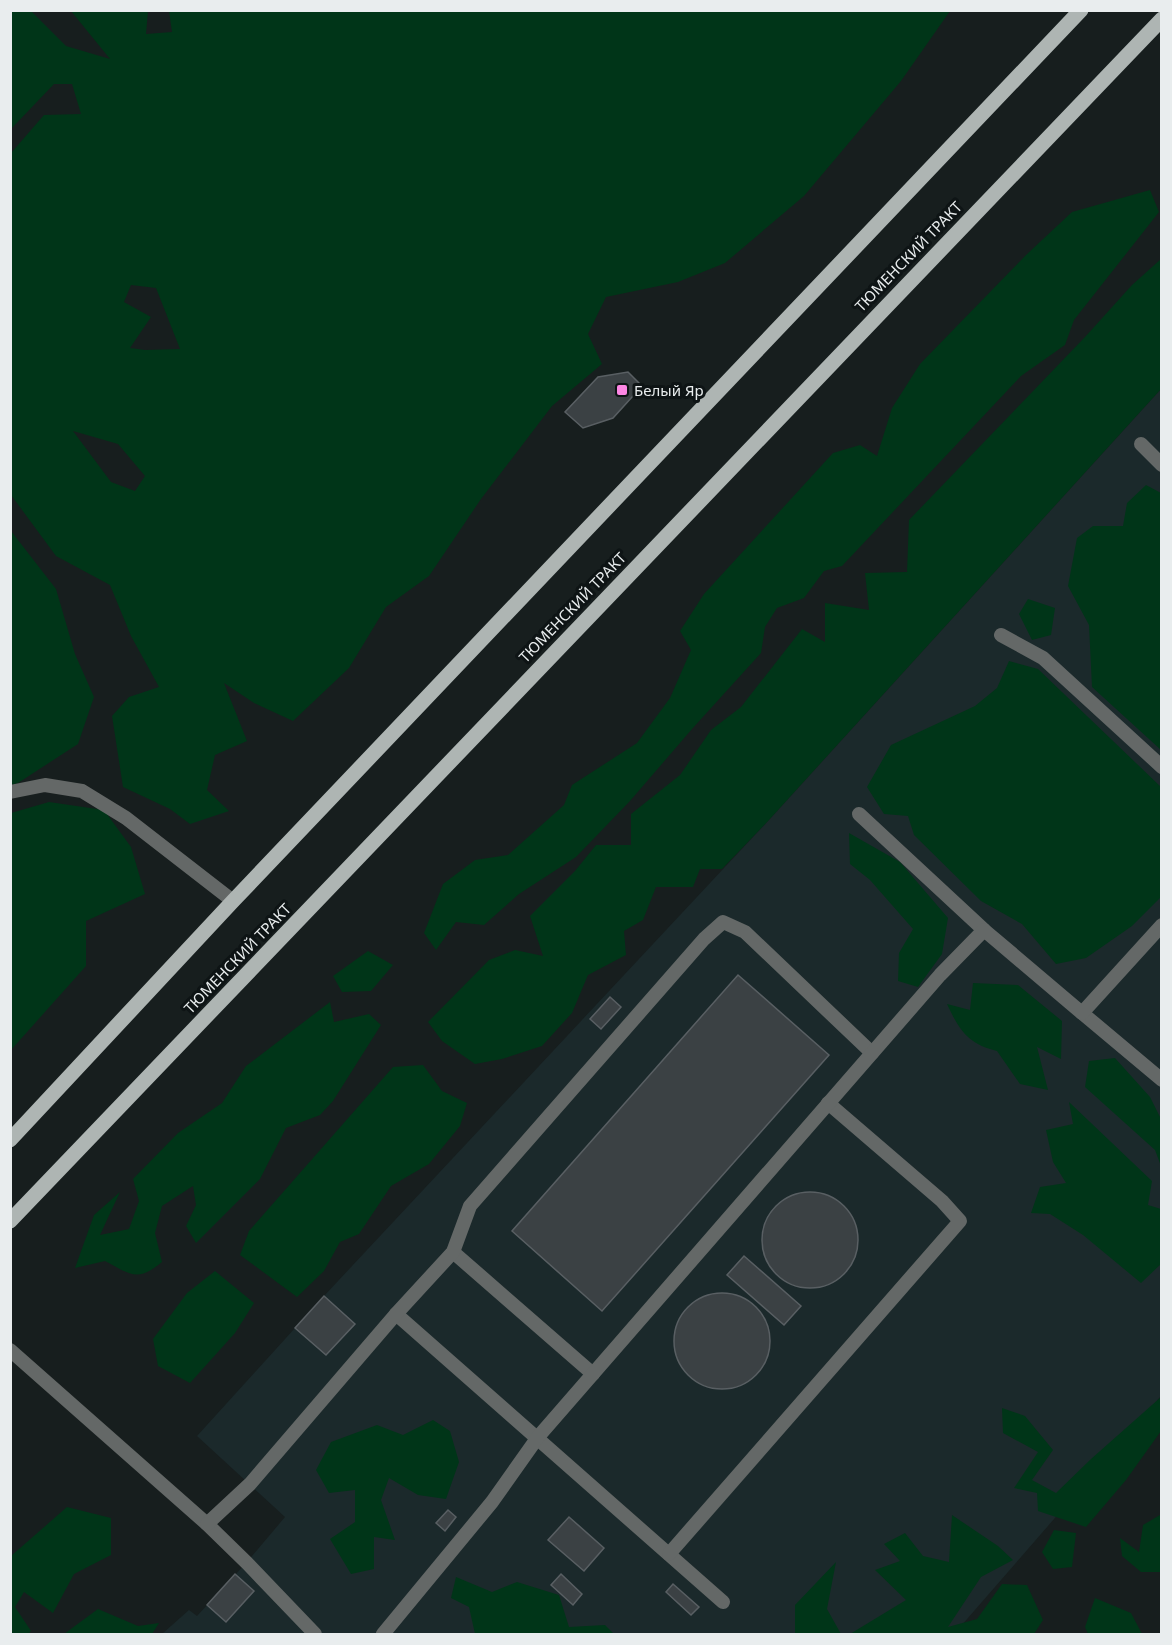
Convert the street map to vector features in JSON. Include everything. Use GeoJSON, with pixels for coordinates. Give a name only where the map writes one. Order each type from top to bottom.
{"type":"FeatureCollection","features":[{"type":"Feature","properties":{"kind":"main road"},"geometry":{"type":"LineString","coordinates":[[10,1140],[233,901],[1081,10]]}},
{"type":"Feature","properties":{"kind":"main road","name":"ТЮМЕНСКИЙ ТРАКТ"},"geometry":{"type":"LineString","coordinates":[[10,1221],[1161,19]]}},
{"type":"Feature","properties":{"kind":"lane"},"geometry":{"type":"LineString","coordinates":[[1141,444],[1161,465]]}},
{"type":"Feature","properties":{"kind":"lane"},"geometry":{"type":"LineString","coordinates":[[1001,635],[1043,658],[1161,766]]}},
{"type":"Feature","properties":{"kind":"lane"},"geometry":{"type":"LineString","coordinates":[[10,792],[45,785],[82,791],[126,818],[233,901]]}},
{"type":"Feature","properties":{"kind":"lane"},"geometry":{"type":"LineString","coordinates":[[859,814],[984,930],[1161,1080]]}},
{"type":"Feature","properties":{"kind":"lane"},"geometry":{"type":"LineString","coordinates":[[207,1524],[250,1484],[396,1314],[453,1252],[470,1206],[704,939],[723,922],[745,932],[872,1053]]}},
{"type":"Feature","properties":{"kind":"lane"},"geometry":{"type":"LineString","coordinates":[[1082,1013],[1161,925]]}},
{"type":"Feature","properties":{"kind":"lane"},"geometry":{"type":"LineString","coordinates":[[383,1635],[492,1502],[538,1437],[940,975],[984,930]]}},
{"type":"Feature","properties":{"kind":"lane"},"geometry":{"type":"LineString","coordinates":[[669,1554],[960,1221],[942,1201],[828,1103]]}},
{"type":"Feature","properties":{"kind":"lane"},"geometry":{"type":"LineString","coordinates":[[453,1252],[593,1374]]}},
{"type":"Feature","properties":{"kind":"lane"},"geometry":{"type":"LineString","coordinates":[[396,1314],[723,1602]]}},
{"type":"Feature","properties":{"kind":"lane"},"geometry":{"type":"LineString","coordinates":[[10,1350],[207,1524],[315,1635]]}},
{"type":"Feature","properties":{"kind":"shaded area"},"geometry":{"type":"Polygon","coordinates":[[[1161,389],[1161,1396],[954,1634],[162,1634],[189,1610],[197,1616],[285,1517],[197,1436],[324,1296],[768,821],[1161,389]]]}},
{"type":"Feature","properties":{"kind":"green space"},"geometry":{"type":"Polygon","coordinates":[[[11,11],[31,11],[66,46],[110,59],[71,11],[148,11],[146,34],[172,32],[169,11],[950,11],[901,81],[804,196],[725,263],[678,282],[606,297],[588,334],[602,364],[552,406],[481,499],[429,576],[386,607],[349,668],[293,721],[254,703],[224,683],[247,741],[215,755],[207,790],[229,811],[190,824],[170,809],[123,787],[112,716],[129,697],[159,687],[131,636],[110,585],[56,556],[11,495],[11,153],[44,115],[81,114],[72,84],[54,84],[11,129],[11,11]],[[131,285],[124,302],[151,317],[130,348],[180,349],[156,288],[131,285]],[[73,431],[111,482],[135,491],[145,476],[118,444],[73,431]]]}},
{"type":"Feature","properties":{"kind":"green space"},"geometry":{"type":"Polygon","coordinates":[[[1150,190],[1159,212],[1074,320],[1065,345],[1021,376],[842,566],[824,571],[804,598],[777,608],[765,627],[761,653],[630,801],[576,857],[519,894],[484,925],[456,922],[436,950],[424,933],[443,884],[475,860],[508,855],[564,805],[572,785],[637,743],[670,698],[691,650],[680,631],[704,594],[833,453],[860,445],[877,456],[892,408],[920,364],[1026,255],[1072,212],[1150,190]]]}},
{"type":"Feature","properties":{"kind":"green space"},"geometry":{"type":"Polygon","coordinates":[[[1161,259],[1161,389],[768,821],[722,869],[700,869],[693,887],[656,887],[643,920],[624,931],[626,955],[588,975],[572,1013],[542,1046],[502,1059],[475,1064],[442,1041],[428,1022],[489,960],[515,950],[543,956],[530,916],[575,871],[596,845],[631,845],[631,814],[680,775],[711,730],[741,707],[802,629],[825,642],[825,603],[869,610],[865,573],[907,572],[909,520],[1132,285],[1161,259]]]}},
{"type":"Feature","properties":{"kind":"green space"},"geometry":{"type":"Polygon","coordinates":[[[1146,485],[1161,493],[1161,750],[1092,687],[1089,625],[1068,586],[1077,538],[1093,526],[1123,526],[1127,503],[1146,485]]]}},
{"type":"Feature","properties":{"kind":"green space"},"geometry":{"type":"Polygon","coordinates":[[[11,531],[56,589],[75,654],[94,697],[78,744],[18,783],[11,785],[11,531]]]}},
{"type":"Feature","properties":{"kind":"green space"},"geometry":{"type":"Polygon","coordinates":[[[1028,599],[1055,608],[1051,635],[1032,640],[1019,614],[1028,599]]]}},
{"type":"Feature","properties":{"kind":"green space"},"geometry":{"type":"Polygon","coordinates":[[[1009,661],[1038,669],[1161,787],[1161,897],[1132,926],[1086,958],[1056,964],[1022,924],[981,901],[914,835],[908,816],[884,814],[867,787],[891,745],[975,706],[997,688],[1009,661]]]}},
{"type":"Feature","properties":{"kind":"green space"},"geometry":{"type":"Polygon","coordinates":[[[49,802],[104,810],[131,847],[145,894],[86,921],[86,966],[11,1050],[11,813],[49,802]]]}},
{"type":"Feature","properties":{"kind":"green space"},"geometry":{"type":"Polygon","coordinates":[[[849,833],[900,862],[948,918],[942,954],[918,987],[898,981],[899,953],[913,929],[870,880],[850,864],[849,833]]]}},
{"type":"Feature","properties":{"kind":"green space"},"geometry":{"type":"Polygon","coordinates":[[[368,951],[393,965],[371,991],[342,992],[333,976],[368,951]]]}},
{"type":"Feature","properties":{"kind":"green space"},"geometry":{"type":"Polygon","coordinates":[[[973,983],[1018,985],[1062,1021],[1061,1059],[1037,1047],[1048,1090],[1020,1084],[997,1051],[972,1040],[960,1028],[947,1004],[970,1010],[973,983]]]}},
{"type":"Feature","properties":{"kind":"green space"},"geometry":{"type":"Polygon","coordinates":[[[330,1002],[334,1022],[369,1014],[381,1025],[333,1101],[320,1115],[286,1128],[260,1179],[196,1243],[186,1226],[196,1205],[193,1186],[162,1206],[155,1233],[162,1262],[146,1273],[127,1273],[105,1261],[75,1268],[94,1215],[120,1192],[100,1235],[129,1229],[139,1201],[133,1179],[178,1133],[222,1103],[246,1066],[330,1002]]]}},
{"type":"Feature","properties":{"kind":"green space"},"geometry":{"type":"Polygon","coordinates":[[[1115,1058],[1150,1097],[1161,1119],[1161,1166],[1155,1150],[1085,1087],[1089,1061],[1115,1058]]]}},
{"type":"Feature","properties":{"kind":"green space"},"geometry":{"type":"Polygon","coordinates":[[[423,1065],[442,1091],[467,1103],[460,1126],[429,1164],[391,1186],[359,1234],[340,1242],[324,1271],[297,1297],[240,1255],[249,1231],[393,1067],[423,1065]]]}},
{"type":"Feature","properties":{"kind":"green space"},"geometry":{"type":"Polygon","coordinates":[[[1069,1102],[1152,1181],[1148,1205],[1161,1209],[1161,1264],[1141,1283],[1083,1235],[1050,1214],[1031,1213],[1040,1187],[1066,1183],[1053,1162],[1046,1130],[1073,1124],[1069,1102]]]}},
{"type":"Feature","properties":{"kind":"green space"},"geometry":{"type":"Polygon","coordinates":[[[215,1271],[254,1303],[235,1333],[190,1383],[158,1366],[153,1339],[187,1293],[215,1271]]]}},
{"type":"Feature","properties":{"kind":"green space"},"geometry":{"type":"Polygon","coordinates":[[[1161,1397],[1161,1431],[1126,1480],[1086,1527],[1038,1511],[1037,1493],[1014,1488],[1038,1452],[1003,1433],[1002,1408],[1025,1416],[1053,1450],[1032,1480],[1056,1493],[1161,1397]]]}},
{"type":"Feature","properties":{"kind":"green space"},"geometry":{"type":"Polygon","coordinates":[[[433,1420],[450,1431],[459,1462],[446,1499],[418,1495],[389,1478],[381,1500],[395,1540],[374,1537],[374,1569],[351,1574],[330,1539],[355,1522],[355,1490],[329,1493],[316,1470],[331,1442],[377,1425],[403,1435],[433,1420]]]}},
{"type":"Feature","properties":{"kind":"green space"},"geometry":{"type":"Polygon","coordinates":[[[67,1507],[111,1518],[111,1555],[74,1574],[53,1613],[24,1592],[15,1607],[31,1631],[28,1634],[11,1634],[11,1556],[67,1507]]]}},
{"type":"Feature","properties":{"kind":"green space"},"geometry":{"type":"Polygon","coordinates":[[[952,1515],[998,1546],[1013,1560],[981,1577],[948,1627],[977,1619],[1002,1584],[1027,1585],[1043,1620],[1034,1634],[850,1634],[906,1600],[875,1570],[900,1561],[884,1544],[905,1533],[923,1556],[949,1562],[952,1515]]]}},
{"type":"Feature","properties":{"kind":"green space"},"geometry":{"type":"Polygon","coordinates":[[[1160,1515],[1162,1517],[1161,1572],[1141,1572],[1122,1556],[1120,1538],[1139,1552],[1143,1525],[1160,1515]]]}},
{"type":"Feature","properties":{"kind":"green space"},"geometry":{"type":"Polygon","coordinates":[[[1054,1530],[1076,1533],[1072,1567],[1053,1569],[1042,1552],[1054,1530]]]}},
{"type":"Feature","properties":{"kind":"green space"},"geometry":{"type":"Polygon","coordinates":[[[836,1562],[827,1609],[841,1634],[795,1634],[795,1605],[836,1562]]]}},
{"type":"Feature","properties":{"kind":"green space"},"geometry":{"type":"Polygon","coordinates":[[[456,1577],[492,1592],[517,1582],[559,1595],[569,1627],[605,1625],[614,1634],[475,1634],[469,1607],[451,1598],[456,1577]]]}},
{"type":"Feature","properties":{"kind":"green space"},"geometry":{"type":"Polygon","coordinates":[[[1095,1598],[1131,1613],[1142,1634],[1088,1634],[1085,1627],[1095,1598]]]}},
{"type":"Feature","properties":{"kind":"green space"},"geometry":{"type":"Polygon","coordinates":[[[98,1609],[138,1626],[159,1623],[152,1634],[64,1634],[98,1609]]]}},
{"type":"Feature","properties":{"kind":"building"},"geometry":{"type":"Polygon","coordinates":[[[628,372],[642,386],[613,418],[583,428],[565,412],[598,377],[628,372]]]}},
{"type":"Feature","properties":{"kind":"building"},"geometry":{"type":"Polygon","coordinates":[[[738,975],[829,1055],[602,1311],[512,1231],[738,975]]]}},
{"type":"Feature","properties":{"kind":"building"},"geometry":{"type":"Polygon","coordinates":[[[610,997],[621,1007],[601,1029],[590,1019],[610,997]]]}},
{"type":"Feature","properties":{"kind":"building"},"geometry":{"type":"Polygon","coordinates":[[[810,1192],[828,1196],[844,1206],[854,1222],[858,1240],[854,1258],[844,1274],[828,1284],[810,1288],[792,1284],[776,1274],[766,1258],[762,1240],[766,1222],[776,1206],[792,1196],[810,1192]]]}},
{"type":"Feature","properties":{"kind":"building"},"geometry":{"type":"Polygon","coordinates":[[[744,1256],[801,1306],[784,1325],[727,1275],[744,1256]]]}},
{"type":"Feature","properties":{"kind":"building"},"geometry":{"type":"Polygon","coordinates":[[[722,1293],[740,1297],[756,1307],[766,1323],[770,1341],[766,1359],[756,1375],[740,1385],[722,1389],[704,1385],[688,1375],[678,1359],[674,1341],[678,1323],[688,1307],[704,1297],[722,1293]]]}},
{"type":"Feature","properties":{"kind":"building"},"geometry":{"type":"Polygon","coordinates":[[[324,1296],[355,1324],[326,1355],[295,1328],[324,1296]]]}},
{"type":"Feature","properties":{"kind":"building"},"geometry":{"type":"Polygon","coordinates":[[[448,1510],[456,1517],[445,1531],[436,1523],[448,1510]]]}},
{"type":"Feature","properties":{"kind":"building"},"geometry":{"type":"Polygon","coordinates":[[[569,1517],[604,1548],[584,1571],[548,1540],[569,1517]]]}},
{"type":"Feature","properties":{"kind":"building"},"geometry":{"type":"Polygon","coordinates":[[[235,1574],[254,1591],[226,1622],[207,1605],[235,1574]]]}},
{"type":"Feature","properties":{"kind":"building"},"geometry":{"type":"Polygon","coordinates":[[[561,1574],[582,1594],[573,1605],[551,1585],[561,1574]]]}},
{"type":"Feature","properties":{"kind":"building"},"geometry":{"type":"Polygon","coordinates":[[[673,1584],[699,1607],[691,1615],[666,1592],[673,1584]]]}},
{"type":"Feature","properties":{"kind":"place","name":"Белый Яр"},"geometry":{"type":"Point","coordinates":[622,390]}}]}
